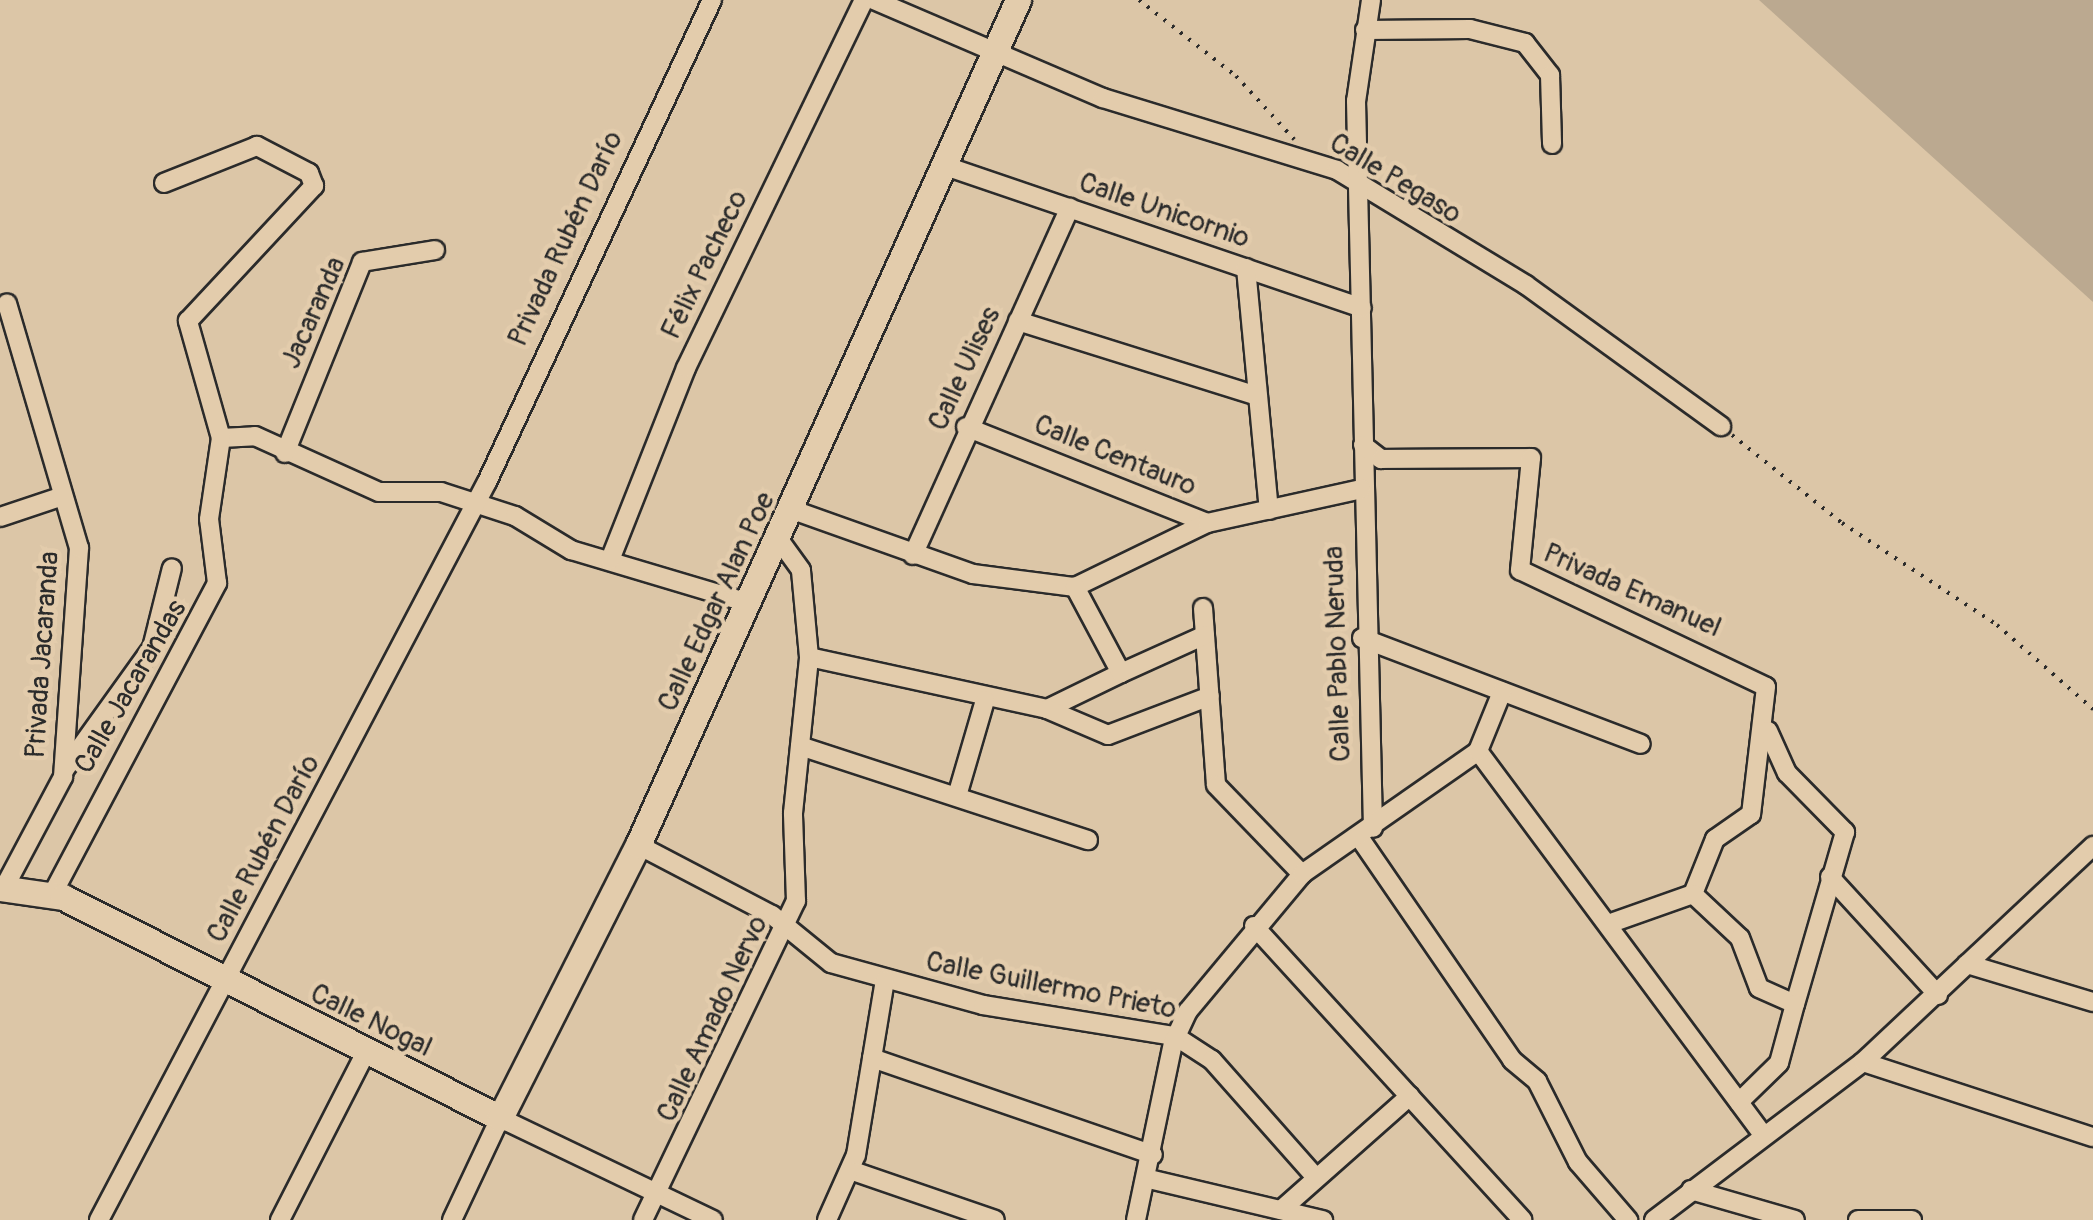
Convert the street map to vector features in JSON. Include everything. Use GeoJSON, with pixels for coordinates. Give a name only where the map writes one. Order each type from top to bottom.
{"type":"FeatureCollection","features":[{"type":"Feature","properties":{"kind":"street","name":"Privada Rubén Darío"},"geometry":{"type":"LineString","coordinates":[[476,503],[712,0]]}},
{"type":"Feature","properties":{"kind":"street","name":"Félix Pacheco"},"geometry":{"type":"LineString","coordinates":[[610,560],[686,368],[864,0]]}},
{"type":"Feature","properties":{"kind":"street","name":"Calle Pegaso"},"geometry":{"type":"LineString","coordinates":[[874,0],[999,58],[1299,154],[1358,183],[1534,291],[1721,426]]}},
{"type":"Feature","properties":{"kind":"street","name":"Calle Edgar Alan Poe"},"geometry":{"type":"LineString","coordinates":[[452,1220],[638,845],[999,58],[1018,0]]}},
{"type":"Feature","properties":{"kind":"street","name":"Calle Pablo Neruda"},"geometry":{"type":"LineString","coordinates":[[1366,832],[1358,183],[1365,30],[1371,0]]}},
{"type":"Feature","properties":{"kind":"street"},"geometry":{"type":"LineString","coordinates":[[1365,30],[1470,29],[1525,43],[1550,75],[1552,144]]}},
{"type":"Feature","properties":{"kind":"street"},"geometry":{"type":"LineString","coordinates":[[164,183],[257,146],[313,178],[304,205],[244,254],[188,321],[221,438],[246,434],[379,492],[436,491],[476,503],[610,560],[749,603]]}},
{"type":"Feature","properties":{"kind":"street","name":"Calle Unicornio"},"geometry":{"type":"LineString","coordinates":[[948,166],[1362,308]]}},
{"type":"Feature","properties":{"kind":"street","name":"Calle Ulises"},"geometry":{"type":"LineString","coordinates":[[913,555],[966,427],[1070,208]]}},
{"type":"Feature","properties":{"kind":"street","name":"Jacaranda"},"geometry":{"type":"LineString","coordinates":[[285,453],[362,262],[435,250]]}},
{"type":"Feature","properties":{"kind":"street"},"geometry":{"type":"LineString","coordinates":[[1246,268],[1270,510]]}},
{"type":"Feature","properties":{"kind":"street","name":"Privada Jacaranda"},"geometry":{"type":"LineString","coordinates":[[2,888],[64,769],[79,548],[22,364],[8,303]]}},
{"type":"Feature","properties":{"kind":"street"},"geometry":{"type":"LineString","coordinates":[[1018,321],[1258,396]]}},
{"type":"Feature","properties":{"kind":"street"},"geometry":{"type":"LineString","coordinates":[[0,370],[22,364]]}},
{"type":"Feature","properties":{"kind":"street","name":"Calle Centauro"},"geometry":{"type":"LineString","coordinates":[[966,427],[1207,523],[1361,489]]}},
{"type":"Feature","properties":{"kind":"street","name":"Calle Jacarandas"},"geometry":{"type":"LineString","coordinates":[[53,894],[66,855],[212,600],[209,519],[221,438]]}},
{"type":"Feature","properties":{"kind":"street","name":"Privada Emanuel"},"geometry":{"type":"LineString","coordinates":[[1362,445],[1381,460],[1530,458],[1520,570],[1757,678],[1770,700],[1754,806],[1715,840],[1693,894]]}},
{"type":"Feature","properties":{"kind":"street"},"geometry":{"type":"LineString","coordinates":[[0,517],[63,496]]}},
{"type":"Feature","properties":{"kind":"street","name":"Calle Rubén Darío"},"geometry":{"type":"LineString","coordinates":[[99,1220],[476,503]]}},
{"type":"Feature","properties":{"kind":"street"},"geometry":{"type":"LineString","coordinates":[[793,510],[973,574],[1075,587],[1207,523]]}},
{"type":"Feature","properties":{"kind":"street","name":"Calle Amado Nervo"},"geometry":{"type":"LineString","coordinates":[[643,1220],[796,901],[800,746],[808,657],[801,570],[779,540]]}},
{"type":"Feature","properties":{"kind":"street"},"geometry":{"type":"LineString","coordinates":[[64,769],[152,648],[172,568]]}},
{"type":"Feature","properties":{"kind":"street"},"geometry":{"type":"LineString","coordinates":[[1075,587],[1122,673]]}},
{"type":"Feature","properties":{"kind":"street"},"geometry":{"type":"LineString","coordinates":[[1203,608],[1222,798],[1302,874]]}},
{"type":"Feature","properties":{"kind":"street"},"geometry":{"type":"LineString","coordinates":[[1047,710],[1205,635]]}},
{"type":"Feature","properties":{"kind":"street"},"geometry":{"type":"LineString","coordinates":[[1362,638],[1641,744]]}},
{"type":"Feature","properties":{"kind":"street"},"geometry":{"type":"LineString","coordinates":[[808,657],[985,700],[1047,710],[1108,735],[1210,696]]}},
{"type":"Feature","properties":{"kind":"street"},"geometry":{"type":"LineString","coordinates":[[1136,1220],[1149,1179],[1175,1036],[1254,926],[1302,874],[1478,751],[1502,692]]}},
{"type":"Feature","properties":{"kind":"street"},"geometry":{"type":"LineString","coordinates":[[957,796],[985,700]]}},
{"type":"Feature","properties":{"kind":"street"},"geometry":{"type":"LineString","coordinates":[[1739,1102],[1779,1063],[1830,877],[1841,822],[1787,773],[1766,727]]}},
{"type":"Feature","properties":{"kind":"street"},"geometry":{"type":"LineString","coordinates":[[800,746],[1088,840]]}},
{"type":"Feature","properties":{"kind":"street"},"geometry":{"type":"LineString","coordinates":[[1478,751],[1614,922],[1762,1133]]}},
{"type":"Feature","properties":{"kind":"street"},"geometry":{"type":"LineString","coordinates":[[1366,832],[1512,1060],[1537,1081],[1578,1162],[1628,1220]]}},
{"type":"Feature","properties":{"kind":"street","name":"Calle Guillermo Prieto"},"geometry":{"type":"LineString","coordinates":[[638,845],[786,926],[822,959],[885,980],[1175,1036],[1212,1060],[1314,1174]]}},
{"type":"Feature","properties":{"kind":"street"},"geometry":{"type":"LineString","coordinates":[[1654,1220],[1762,1133],[1863,1062],[2093,846]]}},
{"type":"Feature","properties":{"kind":"street"},"geometry":{"type":"LineString","coordinates":[[1830,877],[1938,995]]}},
{"type":"Feature","properties":{"kind":"street","name":"Calle Nogal"},"geometry":{"type":"LineString","coordinates":[[2,888],[53,894],[366,1052],[713,1220]]}},
{"type":"Feature","properties":{"kind":"street"},"geometry":{"type":"LineString","coordinates":[[1614,922],[1693,894],[1740,938],[1759,988],[1796,1004]]}},
{"type":"Feature","properties":{"kind":"street"},"geometry":{"type":"LineString","coordinates":[[1254,926],[1522,1220]]}},
{"type":"Feature","properties":{"kind":"street"},"geometry":{"type":"LineString","coordinates":[[1967,964],[2093,1002]]}},
{"type":"Feature","properties":{"kind":"street"},"geometry":{"type":"LineString","coordinates":[[827,1220],[850,1170],[885,980]]}},
{"type":"Feature","properties":{"kind":"street"},"geometry":{"type":"LineString","coordinates":[[280,1220],[366,1052]]}},
{"type":"Feature","properties":{"kind":"street"},"geometry":{"type":"LineString","coordinates":[[872,1058],[1153,1155]]}},
{"type":"Feature","properties":{"kind":"street"},"geometry":{"type":"LineString","coordinates":[[1863,1062],[2093,1138]]}},
{"type":"Feature","properties":{"kind":"street"},"geometry":{"type":"LineString","coordinates":[[1281,1210],[1314,1174],[1410,1096]]}},
{"type":"Feature","properties":{"kind":"street"},"geometry":{"type":"LineString","coordinates":[[850,1170],[995,1220]]}},
{"type":"Feature","properties":{"kind":"street"},"geometry":{"type":"LineString","coordinates":[[1149,1179],[1323,1220]]}},
{"type":"Feature","properties":{"kind":"street"},"geometry":{"type":"LineString","coordinates":[[1691,1190],[1795,1220]]}},
{"type":"Feature","properties":{"kind":"street"},"geometry":{"type":"LineString","coordinates":[[1858,1220],[1912,1220]]}},
{"type":"Feature","properties":{"kind":"path"},"geometry":{"type":"LineString","coordinates":[[1139,0],[1274,110],[1299,154]]}},
{"type":"Feature","properties":{"kind":"path"},"geometry":{"type":"LineString","coordinates":[[1721,426],[1842,524],[1997,625],[2093,709]]}},
{"type":"Feature","properties":{"kind":"shaded area"},"geometry":{"type":"Polygon","coordinates":[[[1759,0],[2093,0],[2093,302],[1759,0]]]}}]}
